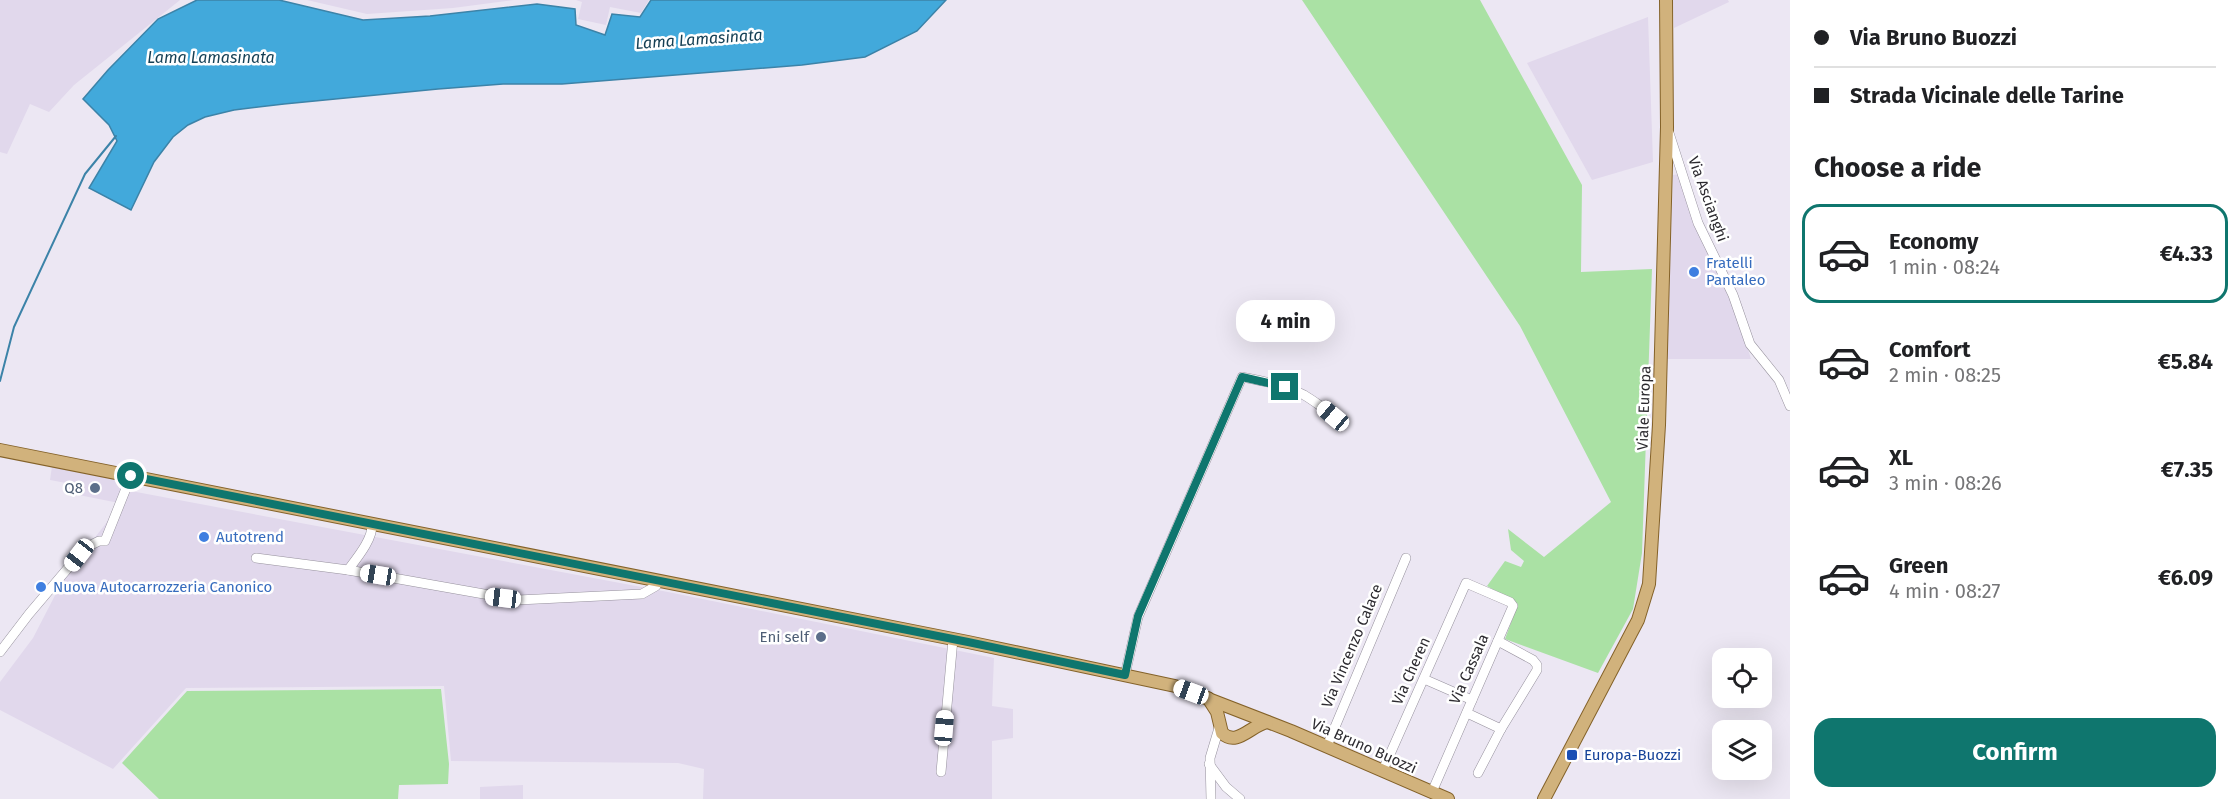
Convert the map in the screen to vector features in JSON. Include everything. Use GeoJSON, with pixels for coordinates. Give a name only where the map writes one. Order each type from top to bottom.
{"type":"FeatureCollection","features":[{"type":"Feature","properties":{"kind":"main road","name":"Viale Europa"},"geometry":{"type":"LineString","coordinates":[[1543,797],[1638,620],[1649,584],[1659,425],[1667,127],[1666,0]]}},
{"type":"Feature","properties":{"kind":"main road"},"geometry":{"type":"LineString","coordinates":[[0,450],[953,639],[1175,686],[1207,698],[1222,733],[1230,738],[1239,737],[1246,731],[1267,722]]}},
{"type":"Feature","properties":{"kind":"main road","name":"Via Bruno Buozzi"},"geometry":{"type":"LineString","coordinates":[[1207,698],[1327,746],[1448,799]]}},
{"type":"Feature","properties":{"kind":"main road"},"geometry":{"type":"LineString","coordinates":[[1219,724],[1226,711],[1239,711],[1248,722],[1246,731]]}},
{"type":"Feature","properties":{"kind":"street","name":"Via Ascianghi"},"geometry":{"type":"LineString","coordinates":[[1667,127],[1698,222],[1733,295],[1750,344],[1779,380],[1790,405]]}},
{"type":"Feature","properties":{"kind":"street"},"geometry":{"type":"LineString","coordinates":[[1125,675],[1138,616],[1242,377],[1285,387],[1304,395],[1333,416],[1344,420]]}},
{"type":"Feature","properties":{"kind":"street"},"geometry":{"type":"LineString","coordinates":[[0,652],[28,614],[85,548],[99,540],[105,541],[131,476]]}},
{"type":"Feature","properties":{"kind":"street"},"geometry":{"type":"LineString","coordinates":[[348,570],[366,542],[372,524]]}},
{"type":"Feature","properties":{"kind":"street"},"geometry":{"type":"LineString","coordinates":[[256,558],[348,570],[518,600],[642,594],[656,586],[658,581]]}},
{"type":"Feature","properties":{"kind":"street","name":"Via Vincenzo Calace"},"geometry":{"type":"LineString","coordinates":[[1327,746],[1406,558]]}},
{"type":"Feature","properties":{"kind":"street","name":"Via Cassala"},"geometry":{"type":"LineString","coordinates":[[1432,792],[1513,606],[1510,602],[1466,583]]}},
{"type":"Feature","properties":{"kind":"street","name":"Via Cheren"},"geometry":{"type":"LineString","coordinates":[[1383,770],[1466,583]]}},
{"type":"Feature","properties":{"kind":"street"},"geometry":{"type":"LineString","coordinates":[[941,772],[953,639]]}},
{"type":"Feature","properties":{"kind":"street"},"geometry":{"type":"LineString","coordinates":[[1478,773],[1538,665],[1533,660],[1498,642]]}},
{"type":"Feature","properties":{"kind":"street"},"geometry":{"type":"LineString","coordinates":[[1424,679],[1472,700]]}},
{"type":"Feature","properties":{"kind":"street"},"geometry":{"type":"LineString","coordinates":[[1467,713],[1501,729]]}},
{"type":"Feature","properties":{"kind":"street"},"geometry":{"type":"LineString","coordinates":[[1210,799],[1209,764],[1219,724]]}},
{"type":"Feature","properties":{"kind":"street"},"geometry":{"type":"LineString","coordinates":[[1212,752],[1230,738]]}},
{"type":"Feature","properties":{"kind":"street"},"geometry":{"type":"LineString","coordinates":[[1209,764],[1226,787],[1240,799]]}},
{"type":"Feature","properties":{"kind":"street"},"geometry":{"type":"LineString","coordinates":[[1209,789],[1217,785],[1226,787]]}},
{"type":"Feature","properties":{"kind":"shaded area"},"geometry":{"type":"Polygon","coordinates":[[[0,0],[180,0],[74,85],[49,112],[30,104],[7,154],[0,152],[0,0]]]}},
{"type":"Feature","properties":{"kind":"shaded area"},"geometry":{"type":"Polygon","coordinates":[[[307,0],[514,0],[453,8],[367,14],[307,0]]]}},
{"type":"Feature","properties":{"kind":"shaded area"},"geometry":{"type":"Polygon","coordinates":[[[576,0],[649,0],[641,13],[610,7],[606,25],[578,19],[582,2],[576,0]]]}},
{"type":"Feature","properties":{"kind":"shaded area"},"geometry":{"type":"Polygon","coordinates":[[[1673,0],[1728,0],[1729,2],[1674,28],[1673,0]]]}},
{"type":"Feature","properties":{"kind":"shaded area"},"geometry":{"type":"Polygon","coordinates":[[[1648,17],[1653,162],[1592,180],[1527,63],[1648,17]]]}},
{"type":"Feature","properties":{"kind":"shaded area","name":"Fratelli Pantaleo"},"geometry":{"type":"Polygon","coordinates":[[[1679,174],[1731,296],[1751,359],[1667,359],[1673,175],[1679,174]]]}},
{"type":"Feature","properties":{"kind":"shaded area","name":"Q8"},"geometry":{"type":"Polygon","coordinates":[[[52,466],[128,482],[119,503],[64,492],[66,483],[50,480],[52,466]]]}},
{"type":"Feature","properties":{"kind":"shaded area"},"geometry":{"type":"Polygon","coordinates":[[[131,491],[668,592],[994,658],[992,706],[1013,709],[1013,738],[992,741],[992,799],[703,799],[704,769],[678,763],[451,761],[444,686],[186,688],[113,769],[0,710],[0,682],[33,638],[65,576],[131,491]]]}},
{"type":"Feature","properties":{"kind":"shaded area"},"geometry":{"type":"Polygon","coordinates":[[[523,785],[523,799],[480,799],[480,787],[523,785]]]}},
{"type":"Feature","properties":{"kind":"green space"},"geometry":{"type":"Polygon","coordinates":[[[1302,0],[1480,0],[1582,185],[1581,272],[1652,269],[1642,553],[1633,609],[1598,673],[1505,639],[1518,604],[1487,586],[1505,561],[1521,567],[1524,561],[1511,550],[1508,529],[1544,557],[1611,502],[1520,326],[1302,0]]]}},
{"type":"Feature","properties":{"kind":"green space"},"geometry":{"type":"Polygon","coordinates":[[[441,689],[449,764],[448,784],[399,785],[398,799],[159,799],[122,763],[187,691],[441,689]]]}},
{"type":"Feature","properties":{"kind":"water","name":"Lama Lamasinata"},"geometry":{"type":"Polygon","coordinates":[[[197,0],[279,0],[363,20],[430,16],[537,4],[575,9],[576,25],[605,35],[612,14],[640,17],[651,0],[946,0],[917,31],[865,57],[802,65],[562,84],[503,84],[438,89],[234,110],[205,117],[188,125],[173,137],[154,162],[131,210],[89,188],[117,141],[109,125],[83,99],[158,19],[197,0]]]}},
{"type":"Feature","properties":{"kind":"waterway","name":"Lama Lamasinata"},"geometry":{"type":"LineString","coordinates":[[0,381],[14,327],[85,174],[116,136]]}},
{"type":"Feature","properties":{"kind":"place","name":"Fratelli Pantaleo"},"geometry":{"type":"Point","coordinates":[1694,272]}},
{"type":"Feature","properties":{"kind":"place","name":"Q8"},"geometry":{"type":"Point","coordinates":[95,488]}},
{"type":"Feature","properties":{"kind":"place","name":"Autotrend"},"geometry":{"type":"Point","coordinates":[204,537]}},
{"type":"Feature","properties":{"kind":"place","name":"Nuova Autocarrozzeria Canonico"},"geometry":{"type":"Point","coordinates":[41,587]}},
{"type":"Feature","properties":{"kind":"place","name":"Eni self"},"geometry":{"type":"Point","coordinates":[821,637]}},
{"type":"Feature","properties":{"kind":"place","name":"Europa-Buozzi"},"geometry":{"type":"Point","coordinates":[1572,755]}},
{"type":"Feature","properties":{"kind":"route"},"geometry":{"type":"LineString","coordinates":[[131,476],[1125,675],[1138,616],[1242,377],[1285,387]]}}]}
